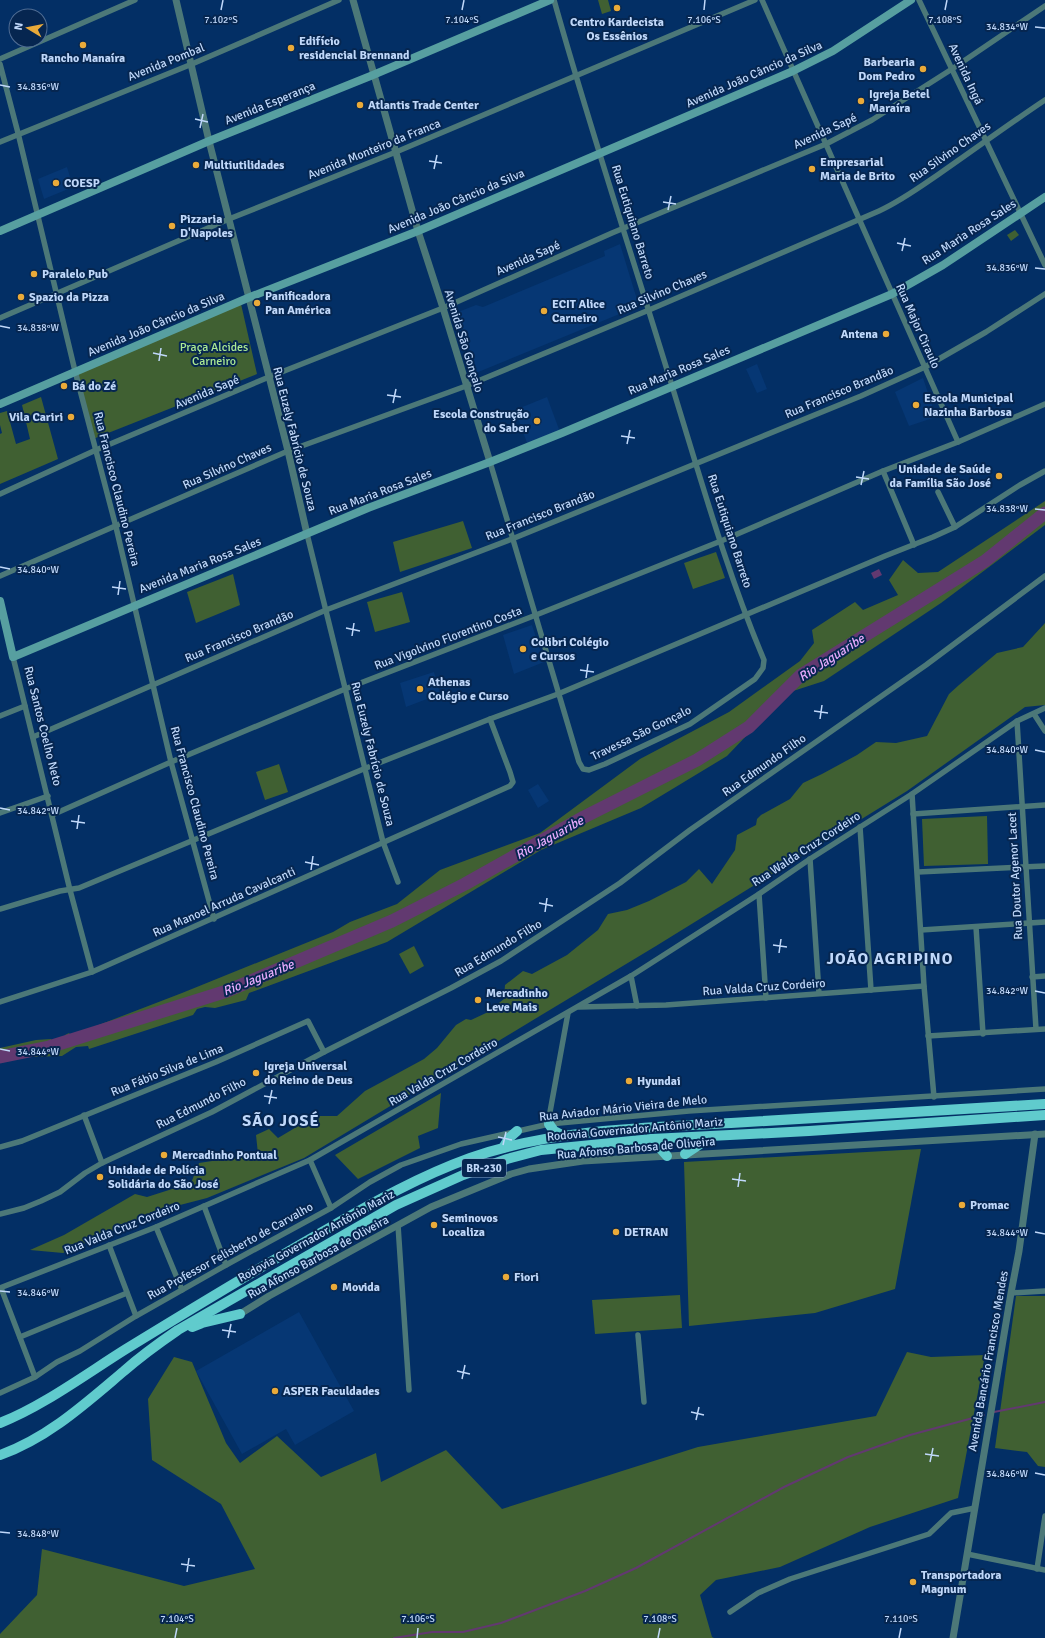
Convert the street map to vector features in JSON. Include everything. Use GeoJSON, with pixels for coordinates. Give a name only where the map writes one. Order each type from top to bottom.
{"type":"FeatureCollection","features":[{"type":"Feature","properties":{"kind":"highway","name":"Rodovia Governador Antônio Mariz"},"geometry":{"type":"LineString","coordinates":[[0,1423],[11,1419],[53,1395],[261,1266],[391,1192],[469,1159],[503,1148],[564,1136],[637,1128],[1045,1104]]}},
{"type":"Feature","properties":{"kind":"highway","name":"Rodovia Governador Antônio Mariz"},"geometry":{"type":"LineString","coordinates":[[0,1455],[46,1434],[78,1410],[152,1348],[178,1330],[396,1205],[464,1175],[507,1159],[541,1150],[652,1139],[1045,1115]]}},
{"type":"Feature","properties":{"kind":"highway"},"geometry":{"type":"LineString","coordinates":[[549,1124],[554,1131],[564,1136]]}},
{"type":"Feature","properties":{"kind":"highway"},"geometry":{"type":"LineString","coordinates":[[503,1148],[509,1138],[517,1131]]}},
{"type":"Feature","properties":{"kind":"highway"},"geometry":{"type":"LineString","coordinates":[[685,1154],[712,1136]]}},
{"type":"Feature","properties":{"kind":"highway"},"geometry":{"type":"LineString","coordinates":[[652,1139],[667,1156]]}},
{"type":"Feature","properties":{"kind":"highway"},"geometry":{"type":"LineString","coordinates":[[152,1348],[162,1345],[202,1323],[240,1314]]}},
{"type":"Feature","properties":{"kind":"main road","name":"Avenida Esperança"},"geometry":{"type":"LineString","coordinates":[[0,231],[38,216],[209,141],[373,75],[550,0]]}},
{"type":"Feature","properties":{"kind":"main road","name":"Avenida João Câncio da Silva"},"geometry":{"type":"LineString","coordinates":[[0,404],[250,297],[418,231],[793,71],[833,51],[911,0]]}},
{"type":"Feature","properties":{"kind":"main road","name":"Rua Maria Rosa Sales"},"geometry":{"type":"LineString","coordinates":[[307,534],[368,508],[490,462],[892,294],[943,265],[1045,197]]}},
{"type":"Feature","properties":{"kind":"main road","name":"Avenida Maria Rosa Sales"},"geometry":{"type":"LineString","coordinates":[[13,657],[307,534]]}},
{"type":"Feature","properties":{"kind":"main road","name":"Rua Santos Coelho Neto"},"geometry":{"type":"LineString","coordinates":[[0,601],[2,619],[13,657]]}},
{"type":"Feature","properties":{"kind":"street"},"geometry":{"type":"LineString","coordinates":[[0,59],[135,0]]}},
{"type":"Feature","properties":{"kind":"street","name":"Rua Euzely Fabrício de Souza"},"geometry":{"type":"LineString","coordinates":[[176,0],[209,141],[250,297],[383,842],[398,882]]}},
{"type":"Feature","properties":{"kind":"street","name":"Avenida Pombal"},"geometry":{"type":"LineString","coordinates":[[0,142],[18,133],[192,64],[339,0]]}},
{"type":"Feature","properties":{"kind":"street","name":"Avenida São Gonçalo"},"geometry":{"type":"LineString","coordinates":[[353,0],[418,231],[490,462],[578,757]]}},
{"type":"Feature","properties":{"kind":"street","name":"Rua Eutiquiano Barreto"},"geometry":{"type":"LineString","coordinates":[[554,0],[575,76],[696,463],[746,615],[762,655]]}},
{"type":"Feature","properties":{"kind":"street","name":"Avenida Monteiro da Franca"},"geometry":{"type":"LineString","coordinates":[[0,318],[229,220],[396,152],[755,0]]}},
{"type":"Feature","properties":{"kind":"street","name":"Rua Major Ciraulo"},"geometry":{"type":"LineString","coordinates":[[762,0],[958,442]]}},
{"type":"Feature","properties":{"kind":"street","name":"Avenida Ingá"},"geometry":{"type":"LineString","coordinates":[[919,0],[1045,265]]}},
{"type":"Feature","properties":{"kind":"street","name":"Avenida Sapé"},"geometry":{"type":"LineString","coordinates":[[0,494],[96,450],[269,377],[443,308],[624,229],[826,144],[872,120],[952,69],[1045,6]]}},
{"type":"Feature","properties":{"kind":"street","name":"Rua Francisco Claudino Pereira"},"geometry":{"type":"LineString","coordinates":[[0,64],[75,371],[116,527],[154,684],[171,762],[214,919]]}},
{"type":"Feature","properties":{"kind":"street","name":"Rua Silvino Chaves"},"geometry":{"type":"LineString","coordinates":[[0,576],[116,527],[288,451],[466,386],[649,310],[891,206],[1045,100]]}},
{"type":"Feature","properties":{"kind":"street","name":"Rua Francisco Brandão"},"geometry":{"type":"LineString","coordinates":[[33,737],[326,610],[512,539],[861,396],[925,367],[986,332],[1045,294]]}},
{"type":"Feature","properties":{"kind":"street"},"geometry":{"type":"LineString","coordinates":[[914,545],[884,471],[958,442],[1045,404]]}},
{"type":"Feature","properties":{"kind":"street","name":"Rua Vigolvino Florentino Costa"},"geometry":{"type":"LineString","coordinates":[[52,815],[171,762],[346,689],[536,616],[721,541],[884,471]]}},
{"type":"Feature","properties":{"kind":"street"},"geometry":{"type":"LineString","coordinates":[[0,909],[60,891],[79,888],[366,768],[558,694],[955,527],[1020,485],[1045,472]]}},
{"type":"Feature","properties":{"kind":"street"},"geometry":{"type":"LineString","coordinates":[[938,492],[955,527]]}},
{"type":"Feature","properties":{"kind":"street","name":"Rua Edmundo Filho"},"geometry":{"type":"LineString","coordinates":[[0,1214],[24,1208],[60,1192],[102,1162],[212,1112],[324,1052],[501,961],[620,883],[690,830],[926,665],[1045,576]]}},
{"type":"Feature","properties":{"kind":"street","name":"Travessa São Gonçalo"},"geometry":{"type":"LineString","coordinates":[[578,757],[583,769],[593,769],[690,724],[754,679],[763,668],[764,660],[762,655]]}},
{"type":"Feature","properties":{"kind":"street","name":"Rua Santos Coelho Neto"},"geometry":{"type":"LineString","coordinates":[[13,657],[70,890],[92,972]]}},
{"type":"Feature","properties":{"kind":"street"},"geometry":{"type":"LineString","coordinates":[[0,716],[25,706]]}},
{"type":"Feature","properties":{"kind":"street","name":"Rua Walda Cruz Cordeiro"},"geometry":{"type":"LineString","coordinates":[[579,1007],[631,976],[759,894],[810,859],[912,794],[1017,721],[1045,708]]}},
{"type":"Feature","properties":{"kind":"street"},"geometry":{"type":"LineString","coordinates":[[1034,714],[1045,731]]}},
{"type":"Feature","properties":{"kind":"street","name":"Rua Manoel Arruda Cavalcanti"},"geometry":{"type":"LineString","coordinates":[[0,1002],[92,972],[510,786],[512,784],[512,779],[490,719]]}},
{"type":"Feature","properties":{"kind":"street","name":"Rua Doutor Agenor Lacet"},"geometry":{"type":"LineString","coordinates":[[1017,721],[1036,1030]]}},
{"type":"Feature","properties":{"kind":"street"},"geometry":{"type":"LineString","coordinates":[[912,794],[924,986],[934,1097]]}},
{"type":"Feature","properties":{"kind":"street"},"geometry":{"type":"LineString","coordinates":[[0,813],[48,796]]}},
{"type":"Feature","properties":{"kind":"street"},"geometry":{"type":"LineString","coordinates":[[913,814],[1045,805]]}},
{"type":"Feature","properties":{"kind":"street"},"geometry":{"type":"LineString","coordinates":[[860,827],[871,990]]}},
{"type":"Feature","properties":{"kind":"street"},"geometry":{"type":"LineString","coordinates":[[810,859],[819,993]]}},
{"type":"Feature","properties":{"kind":"street"},"geometry":{"type":"LineString","coordinates":[[918,872],[1045,866]]}},
{"type":"Feature","properties":{"kind":"street"},"geometry":{"type":"LineString","coordinates":[[759,894],[766,998]]}},
{"type":"Feature","properties":{"kind":"street"},"geometry":{"type":"LineString","coordinates":[[921,930],[1045,922]]}},
{"type":"Feature","properties":{"kind":"street"},"geometry":{"type":"LineString","coordinates":[[976,927],[983,1034]]}},
{"type":"Feature","properties":{"kind":"street"},"geometry":{"type":"LineString","coordinates":[[631,976],[637,1006]]}},
{"type":"Feature","properties":{"kind":"street"},"geometry":{"type":"LineString","coordinates":[[1032,977],[1045,976]]}},
{"type":"Feature","properties":{"kind":"street","name":"Rua Valda Cruz Cordeiro"},"geometry":{"type":"LineString","coordinates":[[0,1288],[156,1228],[310,1160],[579,1007],[666,1005],[924,986]]}},
{"type":"Feature","properties":{"kind":"street"},"geometry":{"type":"LineString","coordinates":[[549,1124],[568,1013]]}},
{"type":"Feature","properties":{"kind":"street","name":"Rua Fábio Silva de Lima"},"geometry":{"type":"LineString","coordinates":[[0,1147],[22,1140],[216,1062],[308,1021],[324,1052]]}},
{"type":"Feature","properties":{"kind":"street"},"geometry":{"type":"LineString","coordinates":[[928,1036],[983,1034],[1045,1029]]}},
{"type":"Feature","properties":{"kind":"street","name":"Rua Aviador Mário Vieira de Melo"},"geometry":{"type":"LineString","coordinates":[[331,1208],[370,1182],[402,1165],[461,1144],[549,1124],[689,1111],[1045,1089]]}},
{"type":"Feature","properties":{"kind":"street"},"geometry":{"type":"LineString","coordinates":[[84,1115],[102,1162]]}},
{"type":"Feature","properties":{"kind":"street","name":"Avenida Bancário Francisco Mendes"},"geometry":{"type":"LineString","coordinates":[[953,1638],[1019,1251],[1035,1134]]}},
{"type":"Feature","properties":{"kind":"street","name":"Rua Afonso Barbosa de Oliveira"},"geometry":{"type":"LineString","coordinates":[[240,1314],[398,1224],[460,1194],[520,1172],[583,1161],[1045,1134]]}},
{"type":"Feature","properties":{"kind":"street","name":"Rua Professor Felisberto de Carvalho"},"geometry":{"type":"LineString","coordinates":[[0,1392],[35,1377],[56,1362],[80,1351],[136,1316],[331,1208],[310,1160]]}},
{"type":"Feature","properties":{"kind":"street"},"geometry":{"type":"LineString","coordinates":[[204,1206],[226,1265]]}},
{"type":"Feature","properties":{"kind":"street"},"geometry":{"type":"LineString","coordinates":[[398,1224],[409,1390]]}},
{"type":"Feature","properties":{"kind":"street"},"geometry":{"type":"LineString","coordinates":[[156,1228],[182,1290]]}},
{"type":"Feature","properties":{"kind":"street"},"geometry":{"type":"LineString","coordinates":[[109,1245],[136,1316]]}},
{"type":"Feature","properties":{"kind":"street"},"geometry":{"type":"LineString","coordinates":[[0,1288],[35,1377]]}},
{"type":"Feature","properties":{"kind":"street"},"geometry":{"type":"LineString","coordinates":[[1011,1293],[1045,1291]]}},
{"type":"Feature","properties":{"kind":"street"},"geometry":{"type":"LineString","coordinates":[[20,1337],[127,1293]]}},
{"type":"Feature","properties":{"kind":"street"},"geometry":{"type":"LineString","coordinates":[[638,1335],[644,1402]]}},
{"type":"Feature","properties":{"kind":"street"},"geometry":{"type":"LineString","coordinates":[[730,1612],[764,1590],[790,1579],[930,1534],[951,1513],[974,1508]]}},
{"type":"Feature","properties":{"kind":"street"},"geometry":{"type":"LineString","coordinates":[[1037,1569],[1045,1516]]}},
{"type":"Feature","properties":{"kind":"street"},"geometry":{"type":"LineString","coordinates":[[967,1554],[1045,1570]]}},
{"type":"Feature","properties":{"kind":"shaded area","name":"COESP"},"geometry":{"type":"Polygon","coordinates":[[[67,167],[73,187],[44,199],[38,179],[67,167]]]}},
{"type":"Feature","properties":{"kind":"shaded area","name":"ECIT Alice Carneiro"},"geometry":{"type":"Polygon","coordinates":[[[620,244],[639,306],[471,375],[453,314],[476,305],[483,307],[605,256],[604,251],[620,244]]]}},
{"type":"Feature","properties":{"kind":"shaded area"},"geometry":{"type":"Polygon","coordinates":[[[757,364],[767,389],[757,393],[746,369],[757,364]]]}},
{"type":"Feature","properties":{"kind":"shaded area","name":"Escola Municipal Nazinha Barbosa"},"geometry":{"type":"Polygon","coordinates":[[[923,378],[936,417],[909,426],[895,392],[923,378]]]}},
{"type":"Feature","properties":{"kind":"shaded area","name":"Escola Construção do Saber"},"geometry":{"type":"Polygon","coordinates":[[[547,397],[560,432],[527,443],[515,410],[547,397]]]}},
{"type":"Feature","properties":{"kind":"shaded area"},"geometry":{"type":"Polygon","coordinates":[[[879,569],[882,575],[874,579],[871,573],[879,569]]]}},
{"type":"Feature","properties":{"kind":"shaded area","name":"Colibri Colégio e Cursos"},"geometry":{"type":"Polygon","coordinates":[[[532,625],[544,662],[514,674],[503,635],[532,625]]]}},
{"type":"Feature","properties":{"kind":"shaded area","name":"Athenas Colégio e Curso"},"geometry":{"type":"Polygon","coordinates":[[[434,672],[440,694],[406,707],[400,683],[434,672]]]}},
{"type":"Feature","properties":{"kind":"shaded area"},"geometry":{"type":"Polygon","coordinates":[[[538,784],[549,801],[538,808],[528,790],[538,784]]]}},
{"type":"Feature","properties":{"kind":"shaded area","name":"ASPER Faculdades"},"geometry":{"type":"Polygon","coordinates":[[[299,1312],[354,1411],[295,1445],[286,1429],[242,1454],[196,1371],[299,1312]]]}},
{"type":"Feature","properties":{"kind":"green space"},"geometry":{"type":"Polygon","coordinates":[[[598,0],[608,0],[611,11],[602,14],[598,0]]]}},
{"type":"Feature","properties":{"kind":"green space"},"geometry":{"type":"Polygon","coordinates":[[[1015,230],[1019,235],[1011,241],[1007,235],[1015,230]]]}},
{"type":"Feature","properties":{"kind":"green space","name":"Praça Alcides Carneiro"},"geometry":{"type":"Polygon","coordinates":[[[241,304],[257,374],[93,439],[76,375],[241,304]]]}},
{"type":"Feature","properties":{"kind":"green space"},"geometry":{"type":"Polygon","coordinates":[[[41,397],[58,459],[0,484],[0,434],[2,433],[0,413],[7,411],[16,444],[30,439],[22,405],[41,397]]]}},
{"type":"Feature","properties":{"kind":"green space"},"geometry":{"type":"Polygon","coordinates":[[[1045,501],[1045,525],[941,603],[824,681],[787,693],[727,756],[641,808],[541,850],[387,942],[249,993],[246,1000],[215,1008],[205,1007],[197,1009],[193,1015],[89,1049],[88,1046],[76,1047],[62,1056],[27,1057],[0,1063],[0,1048],[36,1040],[51,1039],[53,1042],[63,1041],[65,1035],[69,1033],[71,1036],[333,932],[350,922],[397,904],[440,870],[540,833],[640,759],[729,712],[800,661],[814,643],[812,630],[855,602],[863,610],[898,595],[889,580],[903,560],[918,573],[938,572],[1045,501]]]}},
{"type":"Feature","properties":{"kind":"green space"},"geometry":{"type":"Polygon","coordinates":[[[463,521],[472,548],[400,572],[393,542],[463,521]]]}},
{"type":"Feature","properties":{"kind":"green space"},"geometry":{"type":"Polygon","coordinates":[[[716,552],[725,578],[693,589],[684,563],[716,552]]]}},
{"type":"Feature","properties":{"kind":"green space"},"geometry":{"type":"Polygon","coordinates":[[[233,574],[240,605],[196,623],[187,592],[233,574]]]}},
{"type":"Feature","properties":{"kind":"green space"},"geometry":{"type":"Polygon","coordinates":[[[402,592],[410,622],[375,632],[367,602],[402,592]]]}},
{"type":"Feature","properties":{"kind":"green space"},"geometry":{"type":"Polygon","coordinates":[[[1045,623],[1045,705],[1025,707],[907,791],[656,946],[304,1158],[207,1198],[157,1211],[63,1253],[30,1250],[64,1235],[135,1194],[147,1197],[191,1183],[199,1163],[258,1154],[256,1135],[269,1129],[278,1138],[315,1116],[337,1116],[365,1091],[424,1059],[437,1048],[456,1025],[466,1019],[471,1020],[486,1013],[504,999],[505,985],[523,971],[532,974],[567,955],[598,930],[608,914],[627,910],[649,901],[686,882],[699,869],[712,884],[735,850],[737,835],[756,825],[757,819],[761,815],[790,799],[803,783],[857,755],[876,742],[896,743],[927,736],[949,694],[997,653],[1023,647],[1045,623]]]}},
{"type":"Feature","properties":{"kind":"green space"},"geometry":{"type":"Polygon","coordinates":[[[279,764],[288,792],[265,800],[256,772],[279,764]]]}},
{"type":"Feature","properties":{"kind":"green space"},"geometry":{"type":"Polygon","coordinates":[[[987,816],[988,864],[924,866],[922,819],[987,816]]]}},
{"type":"Feature","properties":{"kind":"green space"},"geometry":{"type":"Polygon","coordinates":[[[414,946],[424,966],[410,974],[399,954],[414,946]]]}},
{"type":"Feature","properties":{"kind":"green space"},"geometry":{"type":"Polygon","coordinates":[[[441,1093],[438,1128],[418,1136],[420,1148],[358,1179],[335,1155],[441,1093]]]}},
{"type":"Feature","properties":{"kind":"green space"},"geometry":{"type":"Polygon","coordinates":[[[921,1149],[895,1289],[815,1313],[689,1326],[684,1162],[921,1149]]]}},
{"type":"Feature","properties":{"kind":"green space"},"geometry":{"type":"Polygon","coordinates":[[[680,1295],[682,1328],[595,1334],[592,1300],[680,1295]]]}},
{"type":"Feature","properties":{"kind":"green space"},"geometry":{"type":"Polygon","coordinates":[[[1016,1296],[1045,1296],[1045,1467],[1038,1466],[1027,1452],[995,1448],[1016,1296]]]}},
{"type":"Feature","properties":{"kind":"green space"},"geometry":{"type":"Polygon","coordinates":[[[907,1352],[931,1357],[985,1355],[958,1498],[870,1527],[780,1567],[716,1580],[700,1595],[712,1637],[714,1638],[0,1638],[0,1634],[37,1595],[42,1549],[184,1586],[255,1569],[221,1504],[152,1460],[148,1399],[174,1357],[192,1362],[226,1443],[240,1463],[277,1436],[321,1477],[376,1453],[381,1482],[446,1450],[502,1509],[698,1447],[876,1416],[907,1352]]]}},
{"type":"Feature","properties":{"kind":"waterway","name":"Rio Jaguaribe"},"geometry":{"type":"LineString","coordinates":[[0,1057],[49,1047],[227,991],[392,921],[465,884],[584,817],[697,760],[749,727],[801,675],[985,561],[1045,513]]}},
{"type":"Feature","properties":{"kind":"waterway"},"geometry":{"type":"LineString","coordinates":[[994,1412],[1045,1402]]}},
{"type":"Feature","properties":{"kind":"waterway"},"geometry":{"type":"LineString","coordinates":[[394,1638],[432,1632],[463,1632],[501,1623],[585,1591],[636,1568],[784,1487],[848,1457],[910,1435],[984,1415]]}},
{"type":"Feature","properties":{"kind":"place","name":"Centro Kardecista Os Essênios"},"geometry":{"type":"Point","coordinates":[617,8]}},
{"type":"Feature","properties":{"kind":"place","name":"Rancho Manaíra"},"geometry":{"type":"Point","coordinates":[83,45]}},
{"type":"Feature","properties":{"kind":"place","name":"Edifício residencial Brennand"},"geometry":{"type":"Point","coordinates":[291,48]}},
{"type":"Feature","properties":{"kind":"place","name":"Barbearia Dom Pedro"},"geometry":{"type":"Point","coordinates":[923,69]}},
{"type":"Feature","properties":{"kind":"place","name":"Igreja Betel Maraíra"},"geometry":{"type":"Point","coordinates":[861,101]}},
{"type":"Feature","properties":{"kind":"place","name":"Atlantis Trade Center"},"geometry":{"type":"Point","coordinates":[360,105]}},
{"type":"Feature","properties":{"kind":"place","name":"Multiutilidades"},"geometry":{"type":"Point","coordinates":[196,165]}},
{"type":"Feature","properties":{"kind":"place","name":"Empresarial Maria de Brito"},"geometry":{"type":"Point","coordinates":[812,169]}},
{"type":"Feature","properties":{"kind":"place","name":"COESP"},"geometry":{"type":"Point","coordinates":[56,183]}},
{"type":"Feature","properties":{"kind":"place","name":"Pizzaria D'Napoles"},"geometry":{"type":"Point","coordinates":[172,226]}},
{"type":"Feature","properties":{"kind":"place","name":"Paralelo Pub"},"geometry":{"type":"Point","coordinates":[34,274]}},
{"type":"Feature","properties":{"kind":"place","name":"Spazio da Pizza"},"geometry":{"type":"Point","coordinates":[21,297]}},
{"type":"Feature","properties":{"kind":"place","name":"Panificadora Pan América"},"geometry":{"type":"Point","coordinates":[257,303]}},
{"type":"Feature","properties":{"kind":"place","name":"ECIT Alice Carneiro"},"geometry":{"type":"Point","coordinates":[544,311]}},
{"type":"Feature","properties":{"kind":"place","name":"Antena"},"geometry":{"type":"Point","coordinates":[886,334]}},
{"type":"Feature","properties":{"kind":"place","name":"Bá do Zé"},"geometry":{"type":"Point","coordinates":[64,386]}},
{"type":"Feature","properties":{"kind":"place","name":"Escola Municipal Nazinha Barbosa"},"geometry":{"type":"Point","coordinates":[916,405]}},
{"type":"Feature","properties":{"kind":"place","name":"Vila Cariri"},"geometry":{"type":"Point","coordinates":[71,417]}},
{"type":"Feature","properties":{"kind":"place","name":"Escola Construção do Saber"},"geometry":{"type":"Point","coordinates":[537,421]}},
{"type":"Feature","properties":{"kind":"place","name":"Unidade de Saúde da Família São José"},"geometry":{"type":"Point","coordinates":[999,476]}},
{"type":"Feature","properties":{"kind":"place","name":"Colibri Colégio e Cursos"},"geometry":{"type":"Point","coordinates":[523,649]}},
{"type":"Feature","properties":{"kind":"place","name":"Athenas Colégio e Curso"},"geometry":{"type":"Point","coordinates":[420,689]}},
{"type":"Feature","properties":{"kind":"place","name":"Mercadinho Leve Mais"},"geometry":{"type":"Point","coordinates":[478,1000]}},
{"type":"Feature","properties":{"kind":"place","name":"Igreja Universal do Reino de Deus"},"geometry":{"type":"Point","coordinates":[256,1073]}},
{"type":"Feature","properties":{"kind":"place","name":"Hyundai"},"geometry":{"type":"Point","coordinates":[629,1081]}},
{"type":"Feature","properties":{"kind":"place","name":"Mercadinho Pontual"},"geometry":{"type":"Point","coordinates":[164,1155]}},
{"type":"Feature","properties":{"kind":"place","name":"Unidade de Polícia Solidária do São José"},"geometry":{"type":"Point","coordinates":[100,1177]}},
{"type":"Feature","properties":{"kind":"place","name":"Promac"},"geometry":{"type":"Point","coordinates":[962,1205]}},
{"type":"Feature","properties":{"kind":"place","name":"Seminovos Localiza"},"geometry":{"type":"Point","coordinates":[434,1225]}},
{"type":"Feature","properties":{"kind":"place","name":"DETRAN"},"geometry":{"type":"Point","coordinates":[616,1232]}},
{"type":"Feature","properties":{"kind":"place","name":"Fiori"},"geometry":{"type":"Point","coordinates":[506,1277]}},
{"type":"Feature","properties":{"kind":"place","name":"Movida"},"geometry":{"type":"Point","coordinates":[334,1287]}},
{"type":"Feature","properties":{"kind":"place","name":"ASPER Faculdades"},"geometry":{"type":"Point","coordinates":[275,1391]}},
{"type":"Feature","properties":{"kind":"place","name":"Transportadora Magnum"},"geometry":{"type":"Point","coordinates":[913,1582]}},
{"type":"Feature","properties":{"kind":"district","name":"JOÃO AGRIPINO"},"geometry":{"type":"Point","coordinates":[890,958]}},
{"type":"Feature","properties":{"kind":"district","name":"SÃO JOSÉ"},"geometry":{"type":"Point","coordinates":[281,1120]}}]}
